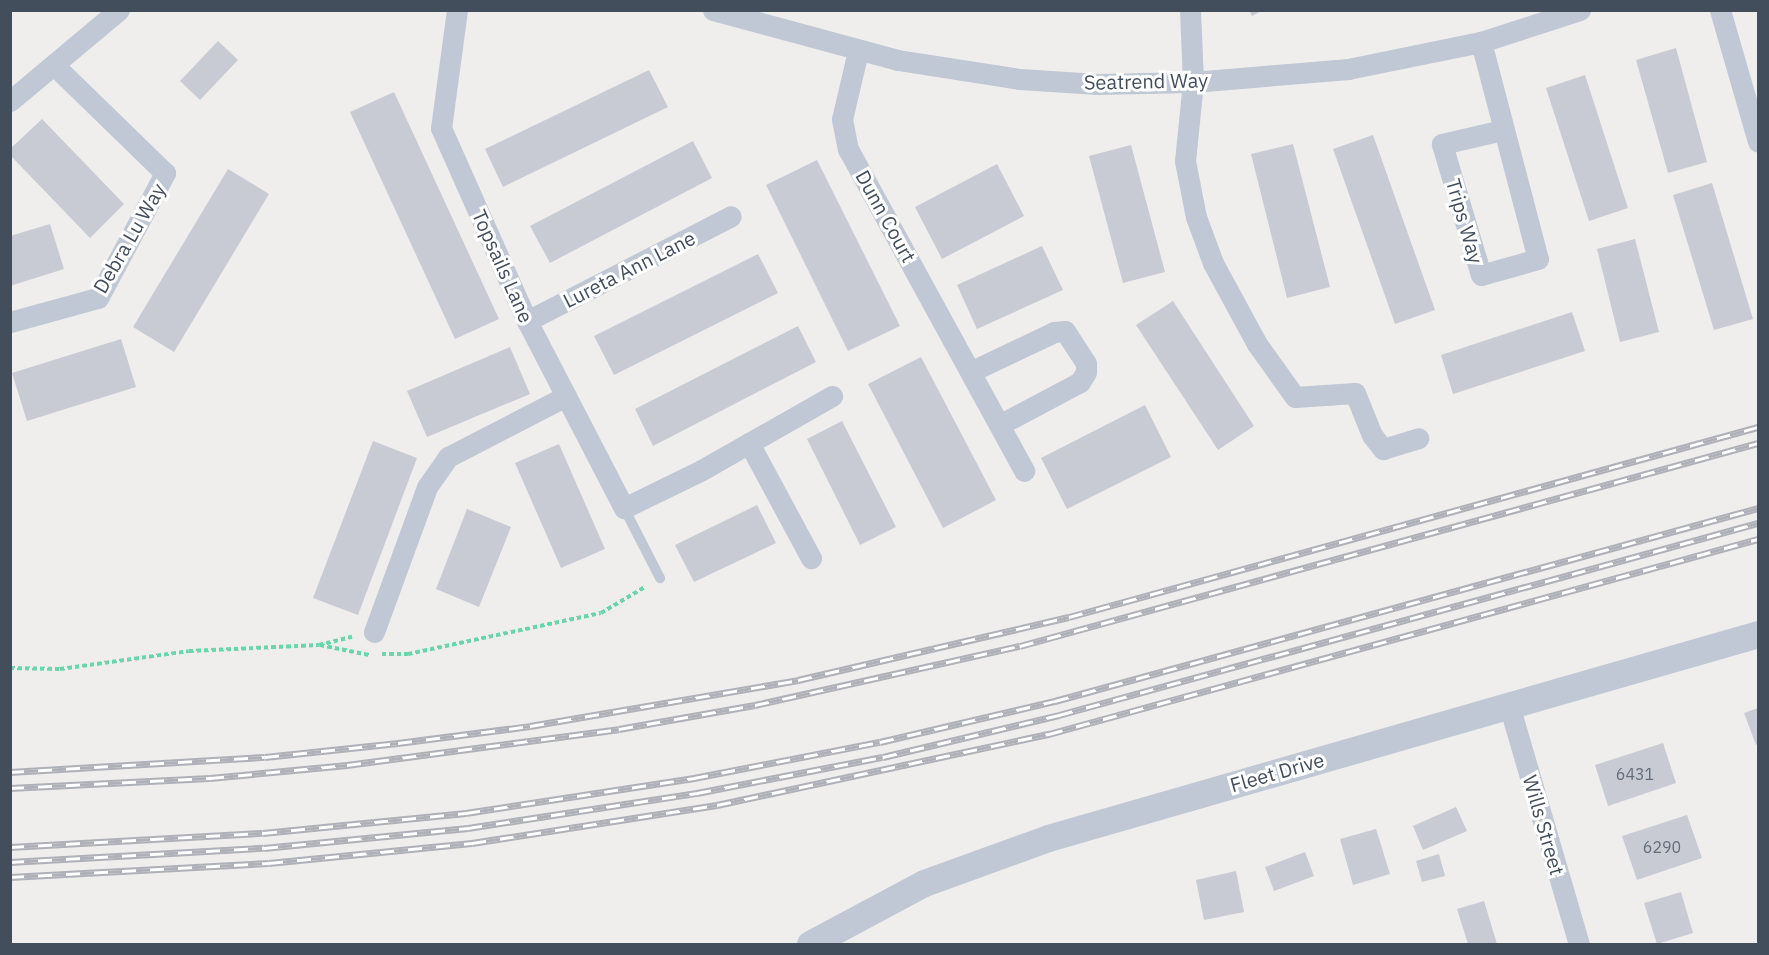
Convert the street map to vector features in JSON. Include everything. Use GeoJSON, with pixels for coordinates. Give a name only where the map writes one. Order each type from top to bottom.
{"type":"FeatureCollection","features":[{"type":"Feature","properties":{"kind":"street"},"geometry":{"type":"LineString","coordinates":[[10,101],[119,10]]}},
{"type":"Feature","properties":{"kind":"street","name":"Topsails Lane"},"geometry":{"type":"LineString","coordinates":[[457,10],[441,128],[527,321],[624,508]]}},
{"type":"Feature","properties":{"kind":"street"},"geometry":{"type":"LineString","coordinates":[[1190,10],[1193,82],[1185,161],[1196,217],[1213,263],[1257,344],[1295,397],[1355,393],[1372,435],[1383,450],[1419,438]]}},
{"type":"Feature","properties":{"kind":"street","name":"Seatrend Way"},"geometry":{"type":"LineString","coordinates":[[720,12],[858,51],[1020,79],[1097,84],[1193,82],[1348,69],[1481,42],[1580,10]]}},
{"type":"Feature","properties":{"kind":"street"},"geometry":{"type":"LineString","coordinates":[[1720,10],[1758,141]]}},
{"type":"Feature","properties":{"kind":"street","name":"Trips Way"},"geometry":{"type":"LineString","coordinates":[[1481,42],[1502,130],[1538,258],[1481,275],[1442,144],[1502,130]]}},
{"type":"Feature","properties":{"kind":"street","name":"Dunn Court"},"geometry":{"type":"LineString","coordinates":[[858,51],[842,119],[848,149],[1001,424],[1024,471]]}},
{"type":"Feature","properties":{"kind":"street","name":"Debra Lu Way"},"geometry":{"type":"LineString","coordinates":[[10,322],[98,298],[165,173],[54,65]]}},
{"type":"Feature","properties":{"kind":"street","name":"Lureta Ann Lane"},"geometry":{"type":"LineString","coordinates":[[527,321],[731,216]]}},
{"type":"Feature","properties":{"kind":"street"},"geometry":{"type":"LineString","coordinates":[[972,371],[1054,332],[1065,331],[1086,363],[1086,372],[1080,382],[1001,424]]}},
{"type":"Feature","properties":{"kind":"street"},"geometry":{"type":"LineString","coordinates":[[374,632],[427,487],[448,457],[566,396]]}},
{"type":"Feature","properties":{"kind":"street"},"geometry":{"type":"LineString","coordinates":[[624,508],[749,443],[832,396]]}},
{"type":"Feature","properties":{"kind":"street"},"geometry":{"type":"LineString","coordinates":[[749,443],[811,558]]}},
{"type":"Feature","properties":{"kind":"street","name":"Fleet Drive"},"geometry":{"type":"LineString","coordinates":[[810,945],[924,883],[1007,851],[1758,634]]}},
{"type":"Feature","properties":{"kind":"street","name":"Wills Street"},"geometry":{"type":"LineString","coordinates":[[1509,705],[1579,945]]}},
{"type":"Feature","properties":{"kind":"lane"},"geometry":{"type":"LineString","coordinates":[[624,508],[660,578]]}},
{"type":"Feature","properties":{"kind":"path"},"geometry":{"type":"LineString","coordinates":[[320,645],[360,655],[408,654],[601,613],[660,578]]}},
{"type":"Feature","properties":{"kind":"path"},"geometry":{"type":"LineString","coordinates":[[10,668],[60,669],[189,651],[320,645],[374,632]]}},
{"type":"Feature","properties":{"kind":"building"},"geometry":{"type":"Polygon","coordinates":[[[1249,10],[1263,10],[1252,16],[1249,10]]]}},
{"type":"Feature","properties":{"kind":"building"},"geometry":{"type":"Polygon","coordinates":[[[218,41],[238,60],[200,100],[180,81],[218,41]]]}},
{"type":"Feature","properties":{"kind":"building"},"geometry":{"type":"Polygon","coordinates":[[[1676,48],[1707,162],[1668,173],[1636,60],[1676,48]]]}},
{"type":"Feature","properties":{"kind":"building"},"geometry":{"type":"Polygon","coordinates":[[[649,70],[668,107],[503,187],[485,149],[649,70]]]}},
{"type":"Feature","properties":{"kind":"building"},"geometry":{"type":"Polygon","coordinates":[[[1585,75],[1628,208],[1589,221],[1546,88],[1585,75]]]}},
{"type":"Feature","properties":{"kind":"building"},"geometry":{"type":"Polygon","coordinates":[[[394,92],[499,319],[455,339],[350,112],[394,92]]]}},
{"type":"Feature","properties":{"kind":"building"},"geometry":{"type":"Polygon","coordinates":[[[42,119],[124,204],[90,238],[10,155],[10,149],[42,119]]]}},
{"type":"Feature","properties":{"kind":"building"},"geometry":{"type":"Polygon","coordinates":[[[1373,135],[1435,310],[1395,324],[1333,149],[1373,135]]]}},
{"type":"Feature","properties":{"kind":"building"},"geometry":{"type":"Polygon","coordinates":[[[693,141],[712,178],[550,263],[530,226],[693,141]]]}},
{"type":"Feature","properties":{"kind":"building"},"geometry":{"type":"Polygon","coordinates":[[[1293,144],[1330,287],[1287,298],[1251,154],[1293,144]]]}},
{"type":"Feature","properties":{"kind":"building"},"geometry":{"type":"Polygon","coordinates":[[[1131,145],[1165,272],[1123,283],[1089,156],[1131,145]]]}},
{"type":"Feature","properties":{"kind":"building"},"geometry":{"type":"Polygon","coordinates":[[[817,160],[900,326],[848,351],[766,185],[817,160]]]}},
{"type":"Feature","properties":{"kind":"building"},"geometry":{"type":"Polygon","coordinates":[[[997,164],[1024,216],[942,259],[915,207],[997,164]]]}},
{"type":"Feature","properties":{"kind":"building"},"geometry":{"type":"Polygon","coordinates":[[[228,169],[269,194],[174,352],[133,327],[228,169]]]}},
{"type":"Feature","properties":{"kind":"building"},"geometry":{"type":"Polygon","coordinates":[[[1712,183],[1753,319],[1714,330],[1673,195],[1712,183]]]}},
{"type":"Feature","properties":{"kind":"building"},"geometry":{"type":"Polygon","coordinates":[[[50,224],[64,269],[10,286],[10,236],[50,224]]]}},
{"type":"Feature","properties":{"kind":"building"},"geometry":{"type":"Polygon","coordinates":[[[1635,239],[1659,332],[1620,342],[1597,249],[1635,239]]]}},
{"type":"Feature","properties":{"kind":"building"},"geometry":{"type":"Polygon","coordinates":[[[1042,246],[1063,290],[977,329],[957,285],[1042,246]]]}},
{"type":"Feature","properties":{"kind":"building"},"geometry":{"type":"Polygon","coordinates":[[[758,254],[778,293],[614,375],[594,336],[758,254]]]}},
{"type":"Feature","properties":{"kind":"building"},"geometry":{"type":"Polygon","coordinates":[[[1173,301],[1254,426],[1218,450],[1136,325],[1173,301]]]}},
{"type":"Feature","properties":{"kind":"building"},"geometry":{"type":"Polygon","coordinates":[[[1572,312],[1585,351],[1453,394],[1441,355],[1572,312]]]}},
{"type":"Feature","properties":{"kind":"building"},"geometry":{"type":"Polygon","coordinates":[[[798,326],[816,362],[653,446],[635,409],[798,326]]]}},
{"type":"Feature","properties":{"kind":"building"},"geometry":{"type":"Polygon","coordinates":[[[121,339],[136,387],[27,421],[12,373],[121,339]]]}},
{"type":"Feature","properties":{"kind":"building"},"geometry":{"type":"Polygon","coordinates":[[[510,347],[530,394],[427,437],[407,391],[510,347]]]}},
{"type":"Feature","properties":{"kind":"building"},"geometry":{"type":"Polygon","coordinates":[[[921,357],[996,500],[943,528],[868,384],[921,357]]]}},
{"type":"Feature","properties":{"kind":"building"},"geometry":{"type":"Polygon","coordinates":[[[1145,405],[1171,457],[1067,509],[1041,458],[1145,405]]]}},
{"type":"Feature","properties":{"kind":"building"},"geometry":{"type":"Polygon","coordinates":[[[842,421],[896,527],[860,545],[807,439],[842,421]]]}},
{"type":"Feature","properties":{"kind":"building"},"geometry":{"type":"Polygon","coordinates":[[[373,441],[417,458],[358,615],[313,598],[373,441]]]}},
{"type":"Feature","properties":{"kind":"building"},"geometry":{"type":"Polygon","coordinates":[[[559,444],[605,549],[561,568],[515,463],[559,444]]]}},
{"type":"Feature","properties":{"kind":"building"},"geometry":{"type":"Polygon","coordinates":[[[757,505],[776,543],[694,582],[675,545],[757,505]]]}},
{"type":"Feature","properties":{"kind":"building"},"geometry":{"type":"Polygon","coordinates":[[[467,509],[511,527],[479,607],[436,589],[467,509]]]}},
{"type":"Feature","properties":{"kind":"building"},"geometry":{"type":"Polygon","coordinates":[[[1758,708],[1758,744],[1756,745],[1744,713],[1758,708]]]}},
{"type":"Feature","properties":{"kind":"building"},"geometry":{"type":"Polygon","coordinates":[[[1663,743],[1676,783],[1608,806],[1595,765],[1663,743]]]}},
{"type":"Feature","properties":{"kind":"building"},"geometry":{"type":"Polygon","coordinates":[[[1456,807],[1467,831],[1423,850],[1413,826],[1456,807]]]}},
{"type":"Feature","properties":{"kind":"building"},"geometry":{"type":"Polygon","coordinates":[[[1687,815],[1702,858],[1637,880],[1622,836],[1687,815]]]}},
{"type":"Feature","properties":{"kind":"building"},"geometry":{"type":"Polygon","coordinates":[[[1376,829],[1390,874],[1353,885],[1340,839],[1376,829]]]}},
{"type":"Feature","properties":{"kind":"building"},"geometry":{"type":"Polygon","coordinates":[[[1305,852],[1314,876],[1274,891],[1265,867],[1305,852]]]}},
{"type":"Feature","properties":{"kind":"building"},"geometry":{"type":"Polygon","coordinates":[[[1439,854],[1445,876],[1422,882],[1416,861],[1439,854]]]}},
{"type":"Feature","properties":{"kind":"building"},"geometry":{"type":"Polygon","coordinates":[[[1236,871],[1244,912],[1204,920],[1196,880],[1236,871]]]}},
{"type":"Feature","properties":{"kind":"building"},"geometry":{"type":"Polygon","coordinates":[[[1681,892],[1693,933],[1657,944],[1644,903],[1681,892]]]}},
{"type":"Feature","properties":{"kind":"building"},"geometry":{"type":"Polygon","coordinates":[[[1484,901],[1497,944],[1468,944],[1457,909],[1484,901]]]}},
{"type":"Feature","properties":{"kind":"railway"},"geometry":{"type":"LineString","coordinates":[[10,772],[265,757],[398,743],[530,726],[798,680],[1069,617],[1758,427]]}},
{"type":"Feature","properties":{"kind":"railway"},"geometry":{"type":"LineString","coordinates":[[10,788],[210,778],[347,765],[619,729],[755,705],[1020,646],[1758,443]]}},
{"type":"Feature","properties":{"kind":"railway"},"geometry":{"type":"LineString","coordinates":[[10,847],[263,833],[466,813],[694,778],[880,742],[1055,701],[1758,508]]}},
{"type":"Feature","properties":{"kind":"railway"},"geometry":{"type":"LineString","coordinates":[[10,862],[264,848],[468,828],[697,793],[883,757],[1059,715],[1758,523]]}},
{"type":"Feature","properties":{"kind":"railway"},"geometry":{"type":"LineString","coordinates":[[10,877],[269,863],[472,843],[717,805],[1049,734],[1758,539]]}}]}
